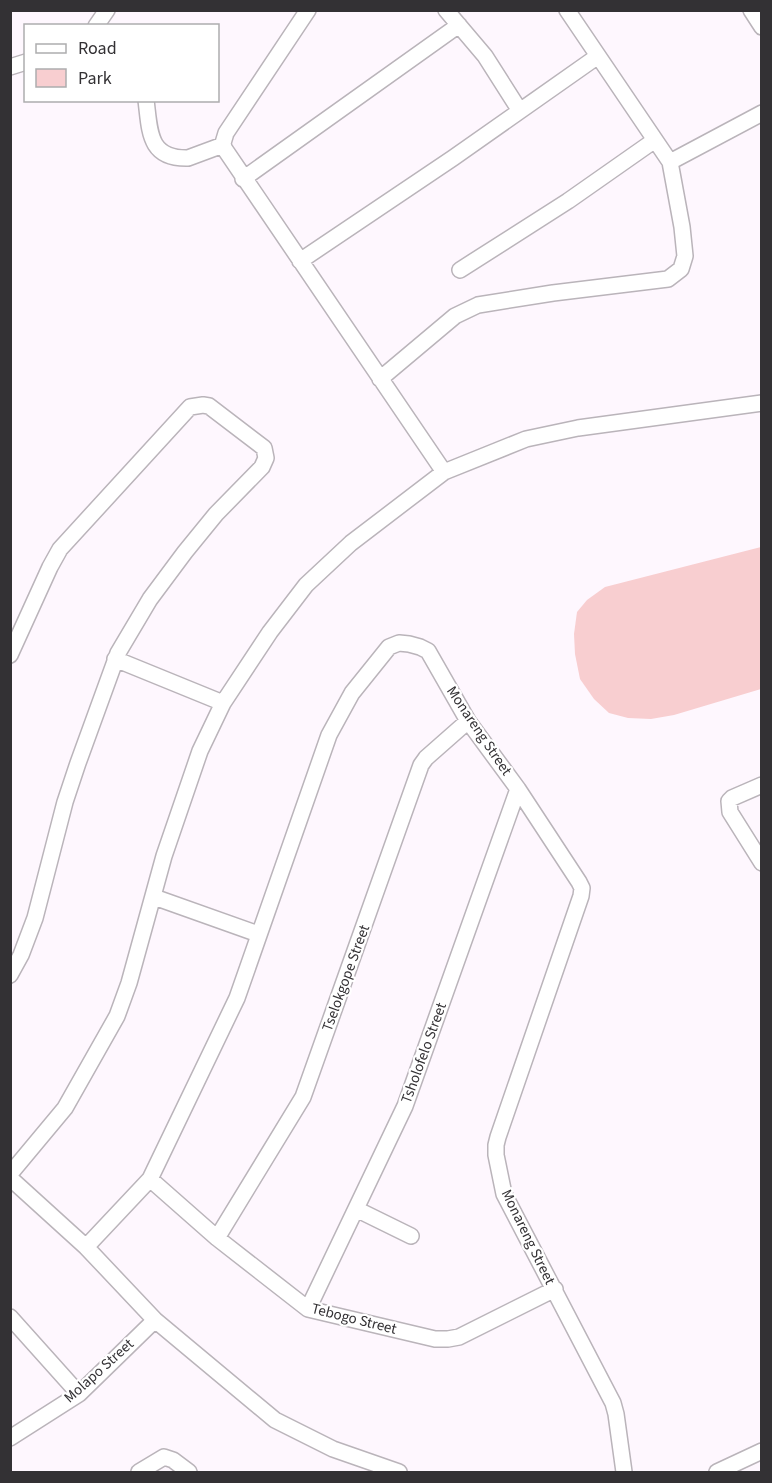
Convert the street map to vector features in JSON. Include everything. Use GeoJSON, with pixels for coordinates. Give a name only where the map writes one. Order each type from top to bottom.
{"type":"FeatureCollection","features":[{"type":"Feature","properties":{"kind":"street"},"geometry":{"type":"LineString","coordinates":[[97,24],[107,10]]}},
{"type":"Feature","properties":{"kind":"street"},"geometry":{"type":"LineString","coordinates":[[308,10],[226,132],[223,145],[243,179],[444,472]]}},
{"type":"Feature","properties":{"kind":"street"},"geometry":{"type":"LineString","coordinates":[[446,10],[485,56],[520,111]]}},
{"type":"Feature","properties":{"kind":"street"},"geometry":{"type":"LineString","coordinates":[[380,379],[455,316],[478,305],[668,279],[681,269],[685,256],[670,162],[567,10]]}},
{"type":"Feature","properties":{"kind":"street"},"geometry":{"type":"LineString","coordinates":[[751,10],[762,27]]}},
{"type":"Feature","properties":{"kind":"street"},"geometry":{"type":"LineString","coordinates":[[243,179],[459,25]]}},
{"type":"Feature","properties":{"kind":"street"},"geometry":{"type":"LineString","coordinates":[[300,261],[453,159],[598,56]]}},
{"type":"Feature","properties":{"kind":"street"},"geometry":{"type":"LineString","coordinates":[[146,102],[152,139],[156,146],[166,153],[188,158],[223,145]]}},
{"type":"Feature","properties":{"kind":"street"},"geometry":{"type":"LineString","coordinates":[[670,162],[762,113]]}},
{"type":"Feature","properties":{"kind":"street"},"geometry":{"type":"LineString","coordinates":[[460,270],[568,201],[656,140]]}},
{"type":"Feature","properties":{"kind":"street"},"geometry":{"type":"LineString","coordinates":[[10,1174],[65,1108],[117,1016],[129,983],[164,856],[200,751],[223,703],[270,632],[306,585],[351,543],[444,472],[526,439],[578,429],[762,403]]}},
{"type":"Feature","properties":{"kind":"street"},"geometry":{"type":"LineString","coordinates":[[10,655],[60,549],[190,407],[207,405],[264,448],[265,462],[216,514],[185,552],[150,599],[115,659],[68,792],[35,918],[21,955],[10,975]]}},
{"type":"Feature","properties":{"kind":"street","name":"Monareng Street"},"geometry":{"type":"LineString","coordinates":[[86,1247],[150,1179],[237,998],[329,735],[352,693],[389,647],[409,644],[420,647],[428,651],[468,720],[518,789],[582,888],[496,1145],[496,1155],[504,1194],[613,1403],[624,1473]]}},
{"type":"Feature","properties":{"kind":"street"},"geometry":{"type":"LineString","coordinates":[[115,659],[223,703]]}},
{"type":"Feature","properties":{"kind":"street","name":"Tselokgope Street"},"geometry":{"type":"LineString","coordinates":[[218,1238],[303,1097],[422,765],[426,758],[468,720]]}},
{"type":"Feature","properties":{"kind":"street"},"geometry":{"type":"LineString","coordinates":[[762,785],[729,801],[730,812],[762,863]]}},
{"type":"Feature","properties":{"kind":"street","name":"Tsholofelo Street"},"geometry":{"type":"LineString","coordinates":[[308,1309],[405,1107],[518,789]]}},
{"type":"Feature","properties":{"kind":"street"},"geometry":{"type":"LineString","coordinates":[[154,897],[258,934]]}},
{"type":"Feature","properties":{"kind":"street"},"geometry":{"type":"LineString","coordinates":[[10,1178],[86,1247],[155,1320],[280,1424],[333,1449],[399,1473]]}},
{"type":"Feature","properties":{"kind":"street","name":"Tebogo Street"},"geometry":{"type":"LineString","coordinates":[[150,1179],[218,1238],[308,1309],[435,1339],[448,1339],[459,1336],[555,1289]]}},
{"type":"Feature","properties":{"kind":"street"},"geometry":{"type":"LineString","coordinates":[[356,1209],[411,1236]]}},
{"type":"Feature","properties":{"kind":"street"},"geometry":{"type":"LineString","coordinates":[[10,1317],[79,1394]]}},
{"type":"Feature","properties":{"kind":"street","name":"Molapo Street"},"geometry":{"type":"LineString","coordinates":[[10,1438],[79,1394],[155,1320]]}},
{"type":"Feature","properties":{"kind":"street"},"geometry":{"type":"LineString","coordinates":[[717,1473],[762,1451]]}},
{"type":"Feature","properties":{"kind":"street"},"geometry":{"type":"LineString","coordinates":[[139,1473],[165,1457],[174,1460],[189,1473]]}},
{"type":"Feature","properties":{"kind":"green space"},"geometry":{"type":"Polygon","coordinates":[[[761,547],[761,689],[674,715],[651,719],[628,718],[609,713],[594,699],[580,679],[575,654],[574,634],[577,612],[587,600],[605,587],[761,547]]]}}]}
